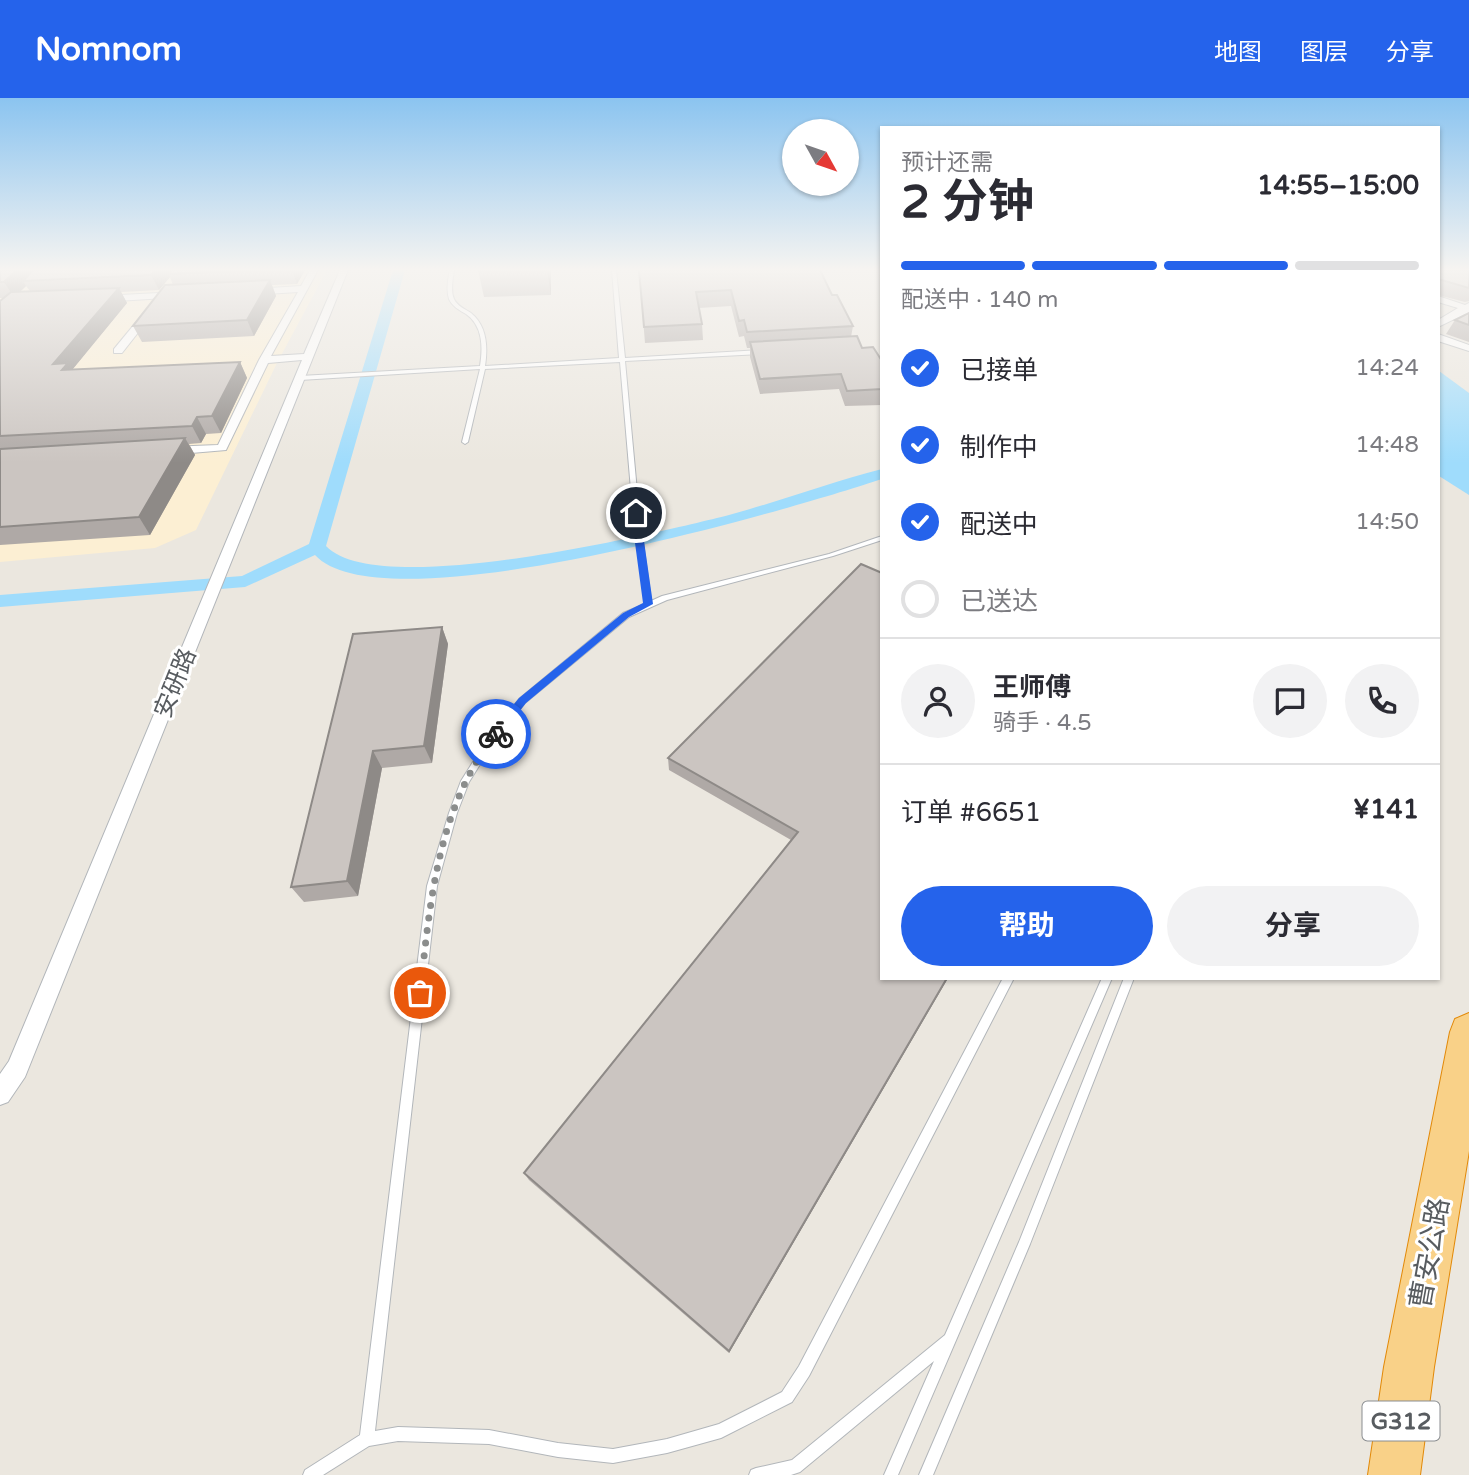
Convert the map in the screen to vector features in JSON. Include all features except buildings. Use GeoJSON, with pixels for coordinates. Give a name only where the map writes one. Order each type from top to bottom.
{"type":"FeatureCollection","features":[{"type":"Feature","properties":{"kind":"highway","name":"曹安公路"},"geometry":{"type":"LineString","coordinates":[[1394,1475],[1409,1367],[1469,1032]]}},
{"type":"Feature","properties":{"kind":"street"},"geometry":{"type":"LineString","coordinates":[[118,351],[132,334]]}},
{"type":"Feature","properties":{"kind":"street"},"geometry":{"type":"LineString","coordinates":[[153,451],[222,447],[279,334]]}},
{"type":"Feature","properties":{"kind":"street","name":"安研路"},"geometry":{"type":"LineString","coordinates":[[0,1094],[17,1069],[317,334]]}},
{"type":"Feature","properties":{"kind":"street"},"geometry":{"type":"LineString","coordinates":[[1440,338],[1469,348]]}},
{"type":"Feature","properties":{"kind":"street"},"geometry":{"type":"LineString","coordinates":[[264,360],[308,357]]}},
{"type":"Feature","properties":{"kind":"lane"},"geometry":{"type":"LineString","coordinates":[[465,442],[481,368],[483,334]]}},
{"type":"Feature","properties":{"kind":"lane"},"geometry":{"type":"LineString","coordinates":[[620,334],[642,573],[648,604]]}},
{"type":"Feature","properties":{"kind":"lane"},"geometry":{"type":"LineString","coordinates":[[300,378],[770,351]]}},
{"type":"Feature","properties":{"kind":"lane"},"geometry":{"type":"LineString","coordinates":[[367,1439],[432,886],[465,780],[491,740],[522,701],[626,615],[648,604],[831,555],[880,539]]}},
{"type":"Feature","properties":{"kind":"lane"},"geometry":{"type":"LineString","coordinates":[[310,1475],[367,1439],[398,1434],[489,1437],[613,1457],[667,1447],[721,1431],[787,1397],[804,1371],[1008,980]]}},
{"type":"Feature","properties":{"kind":"lane"},"geometry":{"type":"LineString","coordinates":[[891,1475],[1106,980]]}},
{"type":"Feature","properties":{"kind":"lane"},"geometry":{"type":"LineString","coordinates":[[926,1475],[1024,1244],[1128,980]]}},
{"type":"Feature","properties":{"kind":"lane"},"geometry":{"type":"LineString","coordinates":[[756,1475],[795,1467],[951,1337]]}},
{"type":"Feature","properties":{"kind":"shaded area"},"geometry":{"type":"Polygon","coordinates":[[[0,334],[292,334],[196,530],[155,548],[0,562],[0,334]]]}},
{"type":"Feature","properties":{"kind":"water"},"geometry":{"type":"Polygon","coordinates":[[[1440,372],[1469,393],[1469,495],[1440,477],[1440,372]]]}},
{"type":"Feature","properties":{"kind":"waterway"},"geometry":{"type":"LineString","coordinates":[[317,547],[380,334]]}},
{"type":"Feature","properties":{"kind":"waterway"},"geometry":{"type":"LineString","coordinates":[[317,547],[333,561],[370,571],[411,574],[451,571],[590,551],[688,530],[786,504],[880,475]]}},
{"type":"Feature","properties":{"kind":"waterway"},"geometry":{"type":"LineString","coordinates":[[0,601],[245,581],[317,547]]}},
{"type":"Feature","properties":{"kind":"way so far"},"geometry":{"type":"LineString","coordinates":[[420,993],[432,886],[453,813],[465,780],[496,734]]}},
{"type":"Feature","properties":{"kind":"route"},"geometry":{"type":"LineString","coordinates":[[496,734],[522,701],[626,615],[648,604],[636,513]]}}]}
